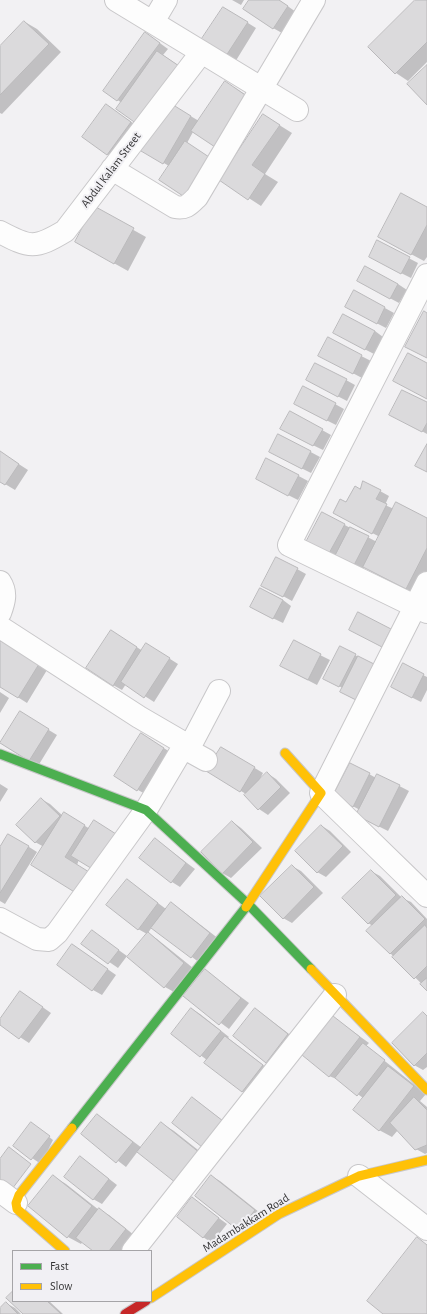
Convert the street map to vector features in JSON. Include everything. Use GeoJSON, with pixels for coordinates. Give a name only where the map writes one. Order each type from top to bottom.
{"type":"FeatureCollection","features":[{"type":"Feature","properties":{"kind":"street"},"geometry":{"type":"LineString","coordinates":[[116,0],[297,110]]}},
{"type":"Feature","properties":{"kind":"street"},"geometry":{"type":"LineString","coordinates":[[153,22],[166,0]]}},
{"type":"Feature","properties":{"kind":"street"},"geometry":{"type":"LineString","coordinates":[[112,169],[175,207],[183,208],[188,206],[197,197],[314,0]]}},
{"type":"Feature","properties":{"kind":"street","name":"Abdul Kalam Street"},"geometry":{"type":"LineString","coordinates":[[0,232],[25,245],[47,242],[65,231],[201,53]]}},
{"type":"Feature","properties":{"kind":"street"},"geometry":{"type":"LineString","coordinates":[[421,610],[289,545],[427,275]]}},
{"type":"Feature","properties":{"kind":"street"},"geometry":{"type":"LineString","coordinates":[[0,582],[5,592],[4,602],[0,613]]}},
{"type":"Feature","properties":{"kind":"street"},"geometry":{"type":"LineString","coordinates":[[64,1250],[17,1210],[8,1197],[19,1195],[248,904],[321,793],[421,610],[427,583]]}},
{"type":"Feature","properties":{"kind":"street"},"geometry":{"type":"LineString","coordinates":[[0,627],[139,718],[182,742],[192,754]]}},
{"type":"Feature","properties":{"kind":"street"},"geometry":{"type":"LineString","coordinates":[[0,919],[37,940],[49,940],[57,933],[146,810],[192,754],[219,691]]}},
{"type":"Feature","properties":{"kind":"street"},"geometry":{"type":"LineString","coordinates":[[285,753],[321,793],[424,884]]}},
{"type":"Feature","properties":{"kind":"street"},"geometry":{"type":"LineString","coordinates":[[0,754],[146,810],[248,904],[427,1090]]}},
{"type":"Feature","properties":{"kind":"street"},"geometry":{"type":"LineString","coordinates":[[134,1250],[335,995]]}},
{"type":"Feature","properties":{"kind":"street","name":"Madambakkam Road"},"geometry":{"type":"LineString","coordinates":[[152,1295],[279,1214],[359,1176],[427,1160]]}},
{"type":"Feature","properties":{"kind":"street"},"geometry":{"type":"LineString","coordinates":[[359,1176],[427,1229]]}},
{"type":"Feature","properties":{"kind":"building"},"geometry":{"type":"Polygon","coordinates":[[[249,0],[279,0],[288,6],[273,29],[243,9],[249,0]]]}},
{"type":"Feature","properties":{"kind":"building"},"geometry":{"type":"Polygon","coordinates":[[[415,0],[427,0],[427,42],[395,74],[368,47],[415,0]]]}},
{"type":"Feature","properties":{"kind":"building"},"geometry":{"type":"Polygon","coordinates":[[[223,7],[248,22],[222,62],[197,46],[223,7]]]}},
{"type":"Feature","properties":{"kind":"building"},"geometry":{"type":"Polygon","coordinates":[[[24,21],[49,44],[0,95],[0,46],[24,21]]]}},
{"type":"Feature","properties":{"kind":"building"},"geometry":{"type":"Polygon","coordinates":[[[145,32],[160,43],[117,101],[103,91],[145,32]]]}},
{"type":"Feature","properties":{"kind":"building"},"geometry":{"type":"Polygon","coordinates":[[[157,51],[179,66],[137,124],[116,109],[157,51]]]}},
{"type":"Feature","properties":{"kind":"building"},"geometry":{"type":"Polygon","coordinates":[[[427,65],[427,105],[407,84],[427,65]]]}},
{"type":"Feature","properties":{"kind":"building"},"geometry":{"type":"Polygon","coordinates":[[[225,81],[248,97],[215,147],[191,131],[225,81]]]}},
{"type":"Feature","properties":{"kind":"building"},"geometry":{"type":"Polygon","coordinates":[[[170,103],[191,116],[163,164],[141,151],[170,103]]]}},
{"type":"Feature","properties":{"kind":"building"},"geometry":{"type":"Polygon","coordinates":[[[106,104],[131,122],[107,155],[82,137],[106,104]]]}},
{"type":"Feature","properties":{"kind":"building"},"geometry":{"type":"Polygon","coordinates":[[[263,114],[280,125],[252,165],[265,174],[248,200],[219,180],[263,114]]]}},
{"type":"Feature","properties":{"kind":"building"},"geometry":{"type":"Polygon","coordinates":[[[185,141],[212,159],[186,198],[159,180],[185,141]]]}},
{"type":"Feature","properties":{"kind":"building"},"geometry":{"type":"Polygon","coordinates":[[[401,193],[427,207],[427,225],[411,255],[378,237],[401,193]]]}},
{"type":"Feature","properties":{"kind":"building"},"geometry":{"type":"Polygon","coordinates":[[[94,206],[134,228],[114,264],[75,242],[94,206]]]}},
{"type":"Feature","properties":{"kind":"building"},"geometry":{"type":"Polygon","coordinates":[[[377,240],[410,257],[401,274],[369,257],[377,240]]]}},
{"type":"Feature","properties":{"kind":"building"},"geometry":{"type":"Polygon","coordinates":[[[365,266],[398,284],[390,299],[357,281],[365,266]]]}},
{"type":"Feature","properties":{"kind":"building"},"geometry":{"type":"Polygon","coordinates":[[[354,290],[385,307],[377,324],[345,307],[354,290]]]}},
{"type":"Feature","properties":{"kind":"building"},"geometry":{"type":"Polygon","coordinates":[[[424,311],[427,313],[427,358],[405,347],[424,311]]]}},
{"type":"Feature","properties":{"kind":"building"},"geometry":{"type":"Polygon","coordinates":[[[343,314],[375,331],[365,350],[333,333],[343,314]]]}},
{"type":"Feature","properties":{"kind":"building"},"geometry":{"type":"Polygon","coordinates":[[[328,337],[362,355],[353,374],[318,356],[328,337]]]}},
{"type":"Feature","properties":{"kind":"building"},"geometry":{"type":"Polygon","coordinates":[[[408,353],[427,363],[427,399],[393,381],[408,353]]]}},
{"type":"Feature","properties":{"kind":"building"},"geometry":{"type":"Polygon","coordinates":[[[315,363],[347,379],[338,397],[306,380],[315,363]]]}},
{"type":"Feature","properties":{"kind":"building"},"geometry":{"type":"Polygon","coordinates":[[[303,386],[336,403],[327,421],[294,404],[303,386]]]}},
{"type":"Feature","properties":{"kind":"building"},"geometry":{"type":"Polygon","coordinates":[[[402,390],[427,402],[427,423],[422,432],[389,415],[402,390]]]}},
{"type":"Feature","properties":{"kind":"building"},"geometry":{"type":"Polygon","coordinates":[[[290,411],[323,429],[313,446],[280,429],[290,411]]]}},
{"type":"Feature","properties":{"kind":"building"},"geometry":{"type":"Polygon","coordinates":[[[278,434],[311,451],[302,469],[269,452],[278,434]]]}},
{"type":"Feature","properties":{"kind":"building"},"geometry":{"type":"Polygon","coordinates":[[[427,444],[427,472],[415,466],[427,444]]]}},
{"type":"Feature","properties":{"kind":"building"},"geometry":{"type":"Polygon","coordinates":[[[0,451],[19,464],[5,485],[0,482],[0,451]]]}},
{"type":"Feature","properties":{"kind":"building"},"geometry":{"type":"Polygon","coordinates":[[[266,458],[299,475],[288,496],[256,479],[266,458]]]}},
{"type":"Feature","properties":{"kind":"building"},"geometry":{"type":"Polygon","coordinates":[[[363,481],[381,490],[376,499],[387,504],[372,534],[333,513],[340,499],[346,502],[355,486],[360,489],[363,481]]]}},
{"type":"Feature","properties":{"kind":"building"},"geometry":{"type":"Polygon","coordinates":[[[396,502],[427,518],[427,548],[406,589],[363,567],[396,502]]]}},
{"type":"Feature","properties":{"kind":"building"},"geometry":{"type":"Polygon","coordinates":[[[322,512],[345,524],[327,557],[304,546],[322,512]]]}},
{"type":"Feature","properties":{"kind":"building"},"geometry":{"type":"Polygon","coordinates":[[[350,527],[369,536],[353,567],[334,558],[350,527]]]}},
{"type":"Feature","properties":{"kind":"building"},"geometry":{"type":"Polygon","coordinates":[[[276,557],[298,568],[283,597],[261,586],[276,557]]]}},
{"type":"Feature","properties":{"kind":"building"},"geometry":{"type":"Polygon","coordinates":[[[260,588],[283,600],[273,619],[250,607],[260,588]]]}},
{"type":"Feature","properties":{"kind":"building"},"geometry":{"type":"Polygon","coordinates":[[[358,612],[391,629],[382,647],[349,630],[358,612]]]}},
{"type":"Feature","properties":{"kind":"building"},"geometry":{"type":"Polygon","coordinates":[[[111,630],[137,647],[113,686],[86,668],[111,630]]]}},
{"type":"Feature","properties":{"kind":"building"},"geometry":{"type":"Polygon","coordinates":[[[294,640],[321,654],[308,680],[280,666],[294,640]]]}},
{"type":"Feature","properties":{"kind":"building"},"geometry":{"type":"Polygon","coordinates":[[[1,641],[39,664],[18,698],[0,687],[1,641]]]}},
{"type":"Feature","properties":{"kind":"building"},"geometry":{"type":"Polygon","coordinates":[[[146,643],[170,658],[144,698],[121,682],[146,643]]]}},
{"type":"Feature","properties":{"kind":"building"},"geometry":{"type":"Polygon","coordinates":[[[340,646],[356,654],[339,687],[323,679],[340,646]]]}},
{"type":"Feature","properties":{"kind":"building"},"geometry":{"type":"Polygon","coordinates":[[[358,656],[378,666],[360,702],[340,692],[358,656]]]}},
{"type":"Feature","properties":{"kind":"building"},"geometry":{"type":"Polygon","coordinates":[[[403,663],[424,674],[412,698],[391,687],[403,663]]]}},
{"type":"Feature","properties":{"kind":"building"},"geometry":{"type":"Polygon","coordinates":[[[20,711],[49,729],[29,761],[0,743],[20,711]]]}},
{"type":"Feature","properties":{"kind":"building"},"geometry":{"type":"Polygon","coordinates":[[[141,733],[164,748],[137,791],[114,776],[141,733]]]}},
{"type":"Feature","properties":{"kind":"building"},"geometry":{"type":"Polygon","coordinates":[[[221,747],[255,767],[240,792],[206,771],[221,747]]]}},
{"type":"Feature","properties":{"kind":"building"},"geometry":{"type":"Polygon","coordinates":[[[350,763],[370,773],[353,807],[333,796],[350,763]]]}},
{"type":"Feature","properties":{"kind":"building"},"geometry":{"type":"Polygon","coordinates":[[[267,772],[281,787],[258,810],[244,795],[267,772]]]}},
{"type":"Feature","properties":{"kind":"building"},"geometry":{"type":"Polygon","coordinates":[[[377,774],[400,785],[379,827],[356,815],[377,774]]]}},
{"type":"Feature","properties":{"kind":"building"},"geometry":{"type":"Polygon","coordinates":[[[41,798],[60,816],[35,843],[16,825],[41,798]]]}},
{"type":"Feature","properties":{"kind":"building"},"geometry":{"type":"Polygon","coordinates":[[[64,812],[85,825],[65,857],[89,872],[76,893],[31,865],[64,812]]]}},
{"type":"Feature","properties":{"kind":"building"},"geometry":{"type":"Polygon","coordinates":[[[94,820],[116,834],[94,870],[71,856],[94,820]]]}},
{"type":"Feature","properties":{"kind":"building"},"geometry":{"type":"Polygon","coordinates":[[[232,821],[253,842],[222,874],[201,852],[232,821]]]}},
{"type":"Feature","properties":{"kind":"building"},"geometry":{"type":"Polygon","coordinates":[[[321,825],[343,846],[317,873],[295,851],[321,825]]]}},
{"type":"Feature","properties":{"kind":"building"},"geometry":{"type":"Polygon","coordinates":[[[8,834],[29,846],[0,893],[0,847],[8,834]]]}},
{"type":"Feature","properties":{"kind":"building"},"geometry":{"type":"Polygon","coordinates":[[[155,838],[186,863],[171,883],[139,858],[155,838]]]}},
{"type":"Feature","properties":{"kind":"building"},"geometry":{"type":"Polygon","coordinates":[[[292,865],[314,887],[283,919],[260,896],[292,865]]]}},
{"type":"Feature","properties":{"kind":"building"},"geometry":{"type":"Polygon","coordinates":[[[371,870],[396,895],[368,924],[342,898],[371,870]]]}},
{"type":"Feature","properties":{"kind":"building"},"geometry":{"type":"Polygon","coordinates":[[[127,879],[158,903],[138,930],[106,905],[127,879]]]}},
{"type":"Feature","properties":{"kind":"building"},"geometry":{"type":"Polygon","coordinates":[[[402,896],[425,919],[390,954],[366,931],[402,896]]]}},
{"type":"Feature","properties":{"kind":"building"},"geometry":{"type":"Polygon","coordinates":[[[171,902],[210,933],[191,958],[151,928],[171,902]]]}},
{"type":"Feature","properties":{"kind":"building"},"geometry":{"type":"Polygon","coordinates":[[[425,925],[427,928],[427,966],[414,979],[392,957],[425,925]]]}},
{"type":"Feature","properties":{"kind":"building"},"geometry":{"type":"Polygon","coordinates":[[[92,930],[119,950],[108,964],[81,944],[92,930]]]}},
{"type":"Feature","properties":{"kind":"building"},"geometry":{"type":"Polygon","coordinates":[[[148,932],[184,963],[164,988],[127,957],[148,932]]]}},
{"type":"Feature","properties":{"kind":"building"},"geometry":{"type":"Polygon","coordinates":[[[72,944],[108,969],[92,991],[57,965],[72,944]]]}},
{"type":"Feature","properties":{"kind":"building"},"geometry":{"type":"Polygon","coordinates":[[[205,969],[241,998],[219,1025],[183,996],[205,969]]]}},
{"type":"Feature","properties":{"kind":"building"},"geometry":{"type":"Polygon","coordinates":[[[427,978],[427,991],[420,984],[427,978]]]}},
{"type":"Feature","properties":{"kind":"building"},"geometry":{"type":"Polygon","coordinates":[[[20,991],[43,1007],[19,1039],[0,1025],[0,1019],[20,991]]]}},
{"type":"Feature","properties":{"kind":"building"},"geometry":{"type":"Polygon","coordinates":[[[191,1008],[221,1031],[200,1057],[171,1034],[191,1008]]]}},
{"type":"Feature","properties":{"kind":"building"},"geometry":{"type":"Polygon","coordinates":[[[255,1008],[288,1034],[266,1063],[233,1036],[255,1008]]]}},
{"type":"Feature","properties":{"kind":"building"},"geometry":{"type":"Polygon","coordinates":[[[423,1012],[427,1016],[427,1053],[414,1066],[392,1043],[423,1012]]]}},
{"type":"Feature","properties":{"kind":"building"},"geometry":{"type":"Polygon","coordinates":[[[333,1016],[360,1037],[329,1077],[302,1055],[333,1016]]]}},
{"type":"Feature","properties":{"kind":"building"},"geometry":{"type":"Polygon","coordinates":[[[225,1036],[263,1065],[242,1092],[204,1063],[225,1036]]]}},
{"type":"Feature","properties":{"kind":"building"},"geometry":{"type":"Polygon","coordinates":[[[363,1043],[385,1060],[357,1096],[335,1078],[363,1043]]]}},
{"type":"Feature","properties":{"kind":"building"},"geometry":{"type":"Polygon","coordinates":[[[388,1066],[414,1086],[379,1131],[353,1110],[388,1066]]]}},
{"type":"Feature","properties":{"kind":"building"},"geometry":{"type":"Polygon","coordinates":[[[192,1097],[223,1121],[202,1147],[172,1123],[192,1097]]]}},
{"type":"Feature","properties":{"kind":"building"},"geometry":{"type":"Polygon","coordinates":[[[414,1097],[427,1110],[427,1145],[415,1150],[390,1123],[414,1097]]]}},
{"type":"Feature","properties":{"kind":"building"},"geometry":{"type":"Polygon","coordinates":[[[97,1114],[133,1142],[116,1163],[81,1134],[97,1114]]]}},
{"type":"Feature","properties":{"kind":"building"},"geometry":{"type":"Polygon","coordinates":[[[31,1122],[50,1136],[31,1160],[13,1146],[31,1122]]]}},
{"type":"Feature","properties":{"kind":"building"},"geometry":{"type":"Polygon","coordinates":[[[161,1122],[200,1153],[176,1183],[137,1152],[161,1122]]]}},
{"type":"Feature","properties":{"kind":"building"},"geometry":{"type":"Polygon","coordinates":[[[9,1147],[31,1164],[9,1193],[0,1186],[0,1159],[9,1147]]]}},
{"type":"Feature","properties":{"kind":"building"},"geometry":{"type":"Polygon","coordinates":[[[80,1156],[109,1179],[93,1200],[64,1177],[80,1156]]]}},
{"type":"Feature","properties":{"kind":"building"},"geometry":{"type":"Polygon","coordinates":[[[53,1175],[92,1206],[67,1238],[28,1206],[53,1175]]]}},
{"type":"Feature","properties":{"kind":"building"},"geometry":{"type":"Polygon","coordinates":[[[211,1175],[255,1210],[239,1231],[195,1196],[211,1175]]]}},
{"type":"Feature","properties":{"kind":"building"},"geometry":{"type":"Polygon","coordinates":[[[192,1197],[219,1218],[203,1238],[177,1217],[192,1197]]]}},
{"type":"Feature","properties":{"kind":"building"},"geometry":{"type":"Polygon","coordinates":[[[99,1208],[126,1229],[110,1250],[92,1250],[76,1238],[99,1208]]]}},
{"type":"Feature","properties":{"kind":"building"},"geometry":{"type":"Polygon","coordinates":[[[417,1237],[427,1245],[427,1314],[383,1314],[367,1301],[417,1237]]]}},
{"type":"Feature","properties":{"kind":"building"},"geometry":{"type":"Polygon","coordinates":[[[12,1292],[12,1302],[48,1302],[61,1314],[23,1314],[6,1298],[12,1292]]]}},
{"type":"Feature","properties":{"kind":"building"},"geometry":{"type":"Polygon","coordinates":[[[6,1302],[18,1314],[0,1314],[0,1308],[6,1302]]]}},
{"type":"Feature","properties":{"kind":"traffic: fast"},"geometry":{"type":"LineString","coordinates":[[0,754],[146,810],[248,904],[311,969]]}},
{"type":"Feature","properties":{"kind":"traffic: fast"},"geometry":{"type":"LineString","coordinates":[[72,1128],[246,907]]}},
{"type":"Feature","properties":{"kind":"traffic: slow"},"geometry":{"type":"LineString","coordinates":[[246,907],[321,793],[285,753]]}},
{"type":"Feature","properties":{"kind":"traffic: slow"},"geometry":{"type":"LineString","coordinates":[[311,969],[427,1090]]}},
{"type":"Feature","properties":{"kind":"traffic: slow"},"geometry":{"type":"LineString","coordinates":[[64,1250],[17,1209],[16,1203],[19,1195],[72,1128]]}},
{"type":"Feature","properties":{"kind":"traffic: slow"},"geometry":{"type":"LineString","coordinates":[[152,1297],[279,1214],[359,1176],[427,1160]]}},
{"type":"Feature","properties":{"kind":"traffic: jam"},"geometry":{"type":"LineString","coordinates":[[125,1314],[144,1302]]}}]}
